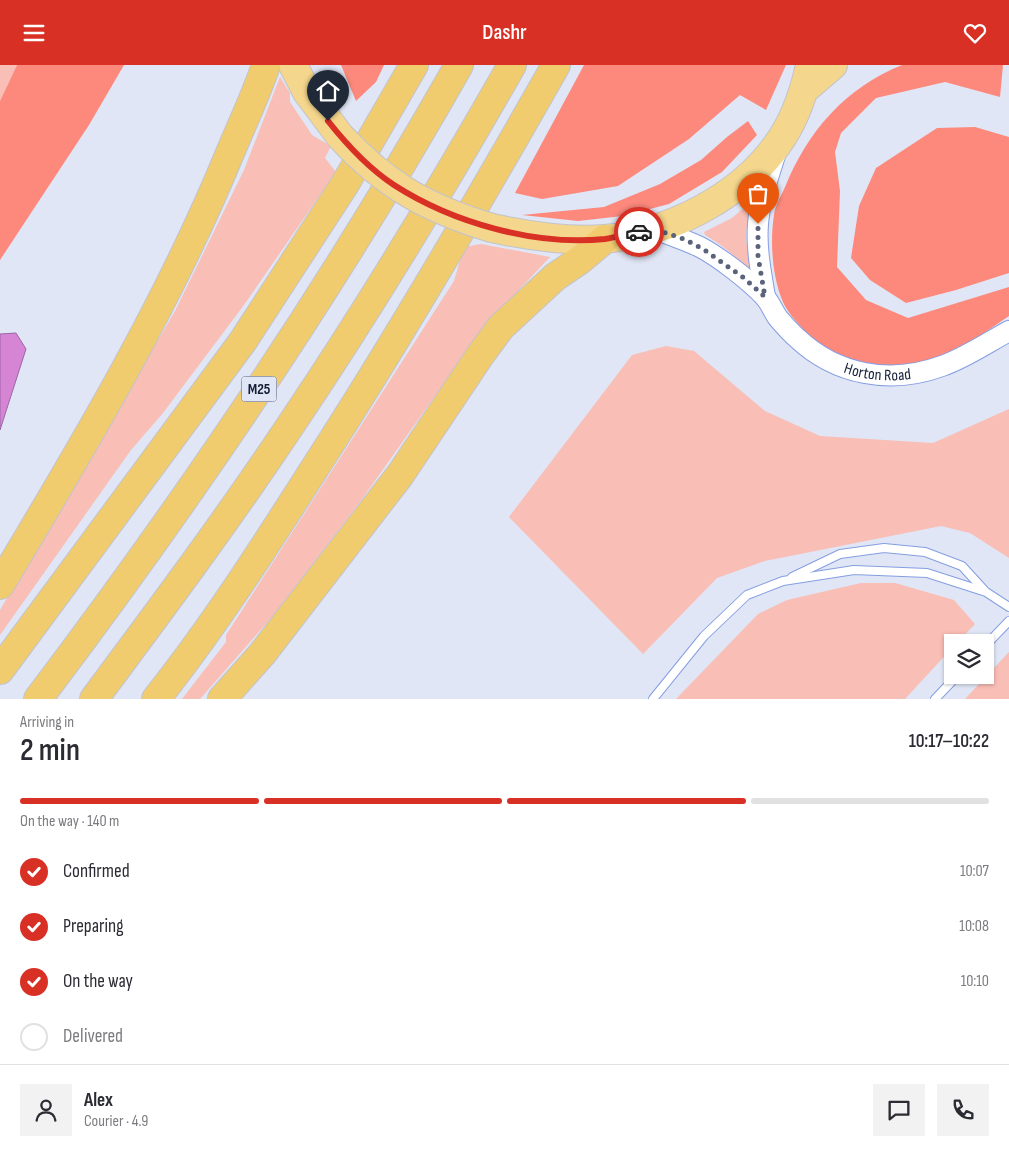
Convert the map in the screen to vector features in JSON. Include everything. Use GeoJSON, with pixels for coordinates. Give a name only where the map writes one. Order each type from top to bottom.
{"type":"FeatureCollection","features":[{"type":"Feature","properties":{"kind":"highway"},"geometry":{"type":"LineString","coordinates":[[0,585],[73,463],[141,343],[200,225],[266,65]]}},
{"type":"Feature","properties":{"kind":"highway"},"geometry":{"type":"LineString","coordinates":[[293,65],[307,92],[340,136],[374,170],[394,185],[441,211],[492,228],[533,236],[566,239],[605,239],[654,229],[676,221],[720,198],[756,169],[778,144],[790,124],[807,77],[833,65]]}},
{"type":"Feature","properties":{"kind":"highway","name":"M25"},"geometry":{"type":"LineString","coordinates":[[0,670],[243,341],[345,184],[414,65]]}},
{"type":"Feature","properties":{"kind":"highway","name":"M25"},"geometry":{"type":"LineString","coordinates":[[38,699],[174,514],[264,382],[384,195],[458,65]]}},
{"type":"Feature","properties":{"kind":"highway"},"geometry":{"type":"LineString","coordinates":[[94,699],[205,548],[290,426],[364,312],[469,141],[512,65]]}},
{"type":"Feature","properties":{"kind":"highway"},"geometry":{"type":"LineString","coordinates":[[156,699],[278,527],[361,397],[556,65]]}},
{"type":"Feature","properties":{"kind":"highway"},"geometry":{"type":"LineString","coordinates":[[222,699],[262,654],[400,475],[501,327],[555,277],[580,260],[605,239]]}},
{"type":"Feature","properties":{"kind":"street","name":"Horton Road"},"geometry":{"type":"LineString","coordinates":[[765,297],[758,256],[758,224],[762,201],[778,144]]}},
{"type":"Feature","properties":{"kind":"street","name":"Horton Road"},"geometry":{"type":"LineString","coordinates":[[654,229],[684,239],[703,249],[744,278],[765,297],[778,318],[796,337],[817,355],[837,366],[862,373],[887,376],[914,374],[930,370],[968,354],[1009,331]]}},
{"type":"Feature","properties":{"kind":"lane"},"geometry":{"type":"LineString","coordinates":[[653,699],[704,636],[747,595],[784,581],[840,554],[884,548],[925,552],[962,566],[986,592],[1009,607]]}},
{"type":"Feature","properties":{"kind":"lane"},"geometry":{"type":"LineString","coordinates":[[784,581],[854,569],[927,573],[986,592]]}},
{"type":"Feature","properties":{"kind":"lane"},"geometry":{"type":"LineString","coordinates":[[994,637],[1009,621]]}},
{"type":"Feature","properties":{"kind":"lane"},"geometry":{"type":"LineString","coordinates":[[936,699],[950,684]]}},
{"type":"Feature","properties":{"kind":"shaded area"},"geometry":{"type":"Polygon","coordinates":[[[0,65],[17,65],[0,101],[0,65]]]}},
{"type":"Feature","properties":{"kind":"shaded area"},"geometry":{"type":"Polygon","coordinates":[[[17,65],[124,65],[89,125],[0,260],[0,101],[17,65]]]}},
{"type":"Feature","properties":{"kind":"shaded area"},"geometry":{"type":"Polygon","coordinates":[[[341,65],[384,65],[376,82],[356,101],[341,65]]]}},
{"type":"Feature","properties":{"kind":"shaded area"},"geometry":{"type":"Polygon","coordinates":[[[584,65],[786,65],[766,110],[740,95],[689,139],[618,186],[542,199],[515,193],[584,65]]]}},
{"type":"Feature","properties":{"kind":"shaded area"},"geometry":{"type":"Polygon","coordinates":[[[902,65],[1003,65],[1000,97],[945,82],[876,98],[841,133],[835,152],[840,191],[837,267],[866,300],[908,318],[1009,287],[1009,316],[975,339],[938,358],[912,365],[882,366],[862,364],[842,358],[825,348],[802,328],[787,310],[776,278],[772,246],[773,225],[777,205],[794,167],[817,130],[846,99],[863,86],[902,65]]]}},
{"type":"Feature","properties":{"kind":"shaded area"},"geometry":{"type":"Polygon","coordinates":[[[280,77],[290,93],[290,102],[312,135],[331,146],[325,158],[336,172],[244,305],[163,413],[131,450],[0,635],[0,610],[175,311],[244,170],[280,77]]]}},
{"type":"Feature","properties":{"kind":"shaded area"},"geometry":{"type":"Polygon","coordinates":[[[748,121],[757,135],[722,172],[669,204],[623,216],[578,221],[522,215],[604,207],[660,184],[701,160],[748,121]]]}},
{"type":"Feature","properties":{"kind":"shaded area"},"geometry":{"type":"Polygon","coordinates":[[[975,127],[1009,137],[1009,273],[956,290],[906,303],[870,280],[851,258],[859,206],[876,168],[937,128],[975,127]]]}},
{"type":"Feature","properties":{"kind":"shaded area"},"geometry":{"type":"Polygon","coordinates":[[[746,206],[749,211],[746,243],[752,274],[730,252],[705,235],[704,232],[732,218],[746,206]]]}},
{"type":"Feature","properties":{"kind":"shaded area"},"geometry":{"type":"Polygon","coordinates":[[[481,244],[550,257],[483,328],[360,502],[272,617],[200,699],[182,699],[226,642],[226,635],[454,281],[464,247],[481,244]]]}},
{"type":"Feature","properties":{"kind":"shaded area"},"geometry":{"type":"Polygon","coordinates":[[[16,333],[26,349],[0,430],[0,334],[16,333]]]}},
{"type":"Feature","properties":{"kind":"shaded area"},"geometry":{"type":"Polygon","coordinates":[[[666,346],[694,351],[765,411],[820,436],[933,443],[1009,409],[1009,558],[970,533],[941,526],[765,561],[717,578],[643,654],[509,517],[632,355],[666,346]]]}},
{"type":"Feature","properties":{"kind":"shaded area"},"geometry":{"type":"Polygon","coordinates":[[[861,583],[895,583],[954,600],[975,624],[966,634],[944,634],[944,657],[905,699],[676,699],[758,614],[787,600],[861,583]]]}},
{"type":"Feature","properties":{"kind":"shaded area"},"geometry":{"type":"Polygon","coordinates":[[[1009,652],[1009,699],[965,699],[979,684],[994,684],[994,668],[1009,652]]]}},
{"type":"Feature","properties":{"kind":"way so far"},"geometry":{"type":"LineString","coordinates":[[639,232],[654,229],[684,239],[703,249],[744,278],[765,297],[758,256],[758,224]]}},
{"type":"Feature","properties":{"kind":"route"},"geometry":{"type":"LineString","coordinates":[[328,121],[340,136],[374,170],[394,185],[441,211],[492,228],[533,236],[566,239],[605,239],[639,232]]}}]}
